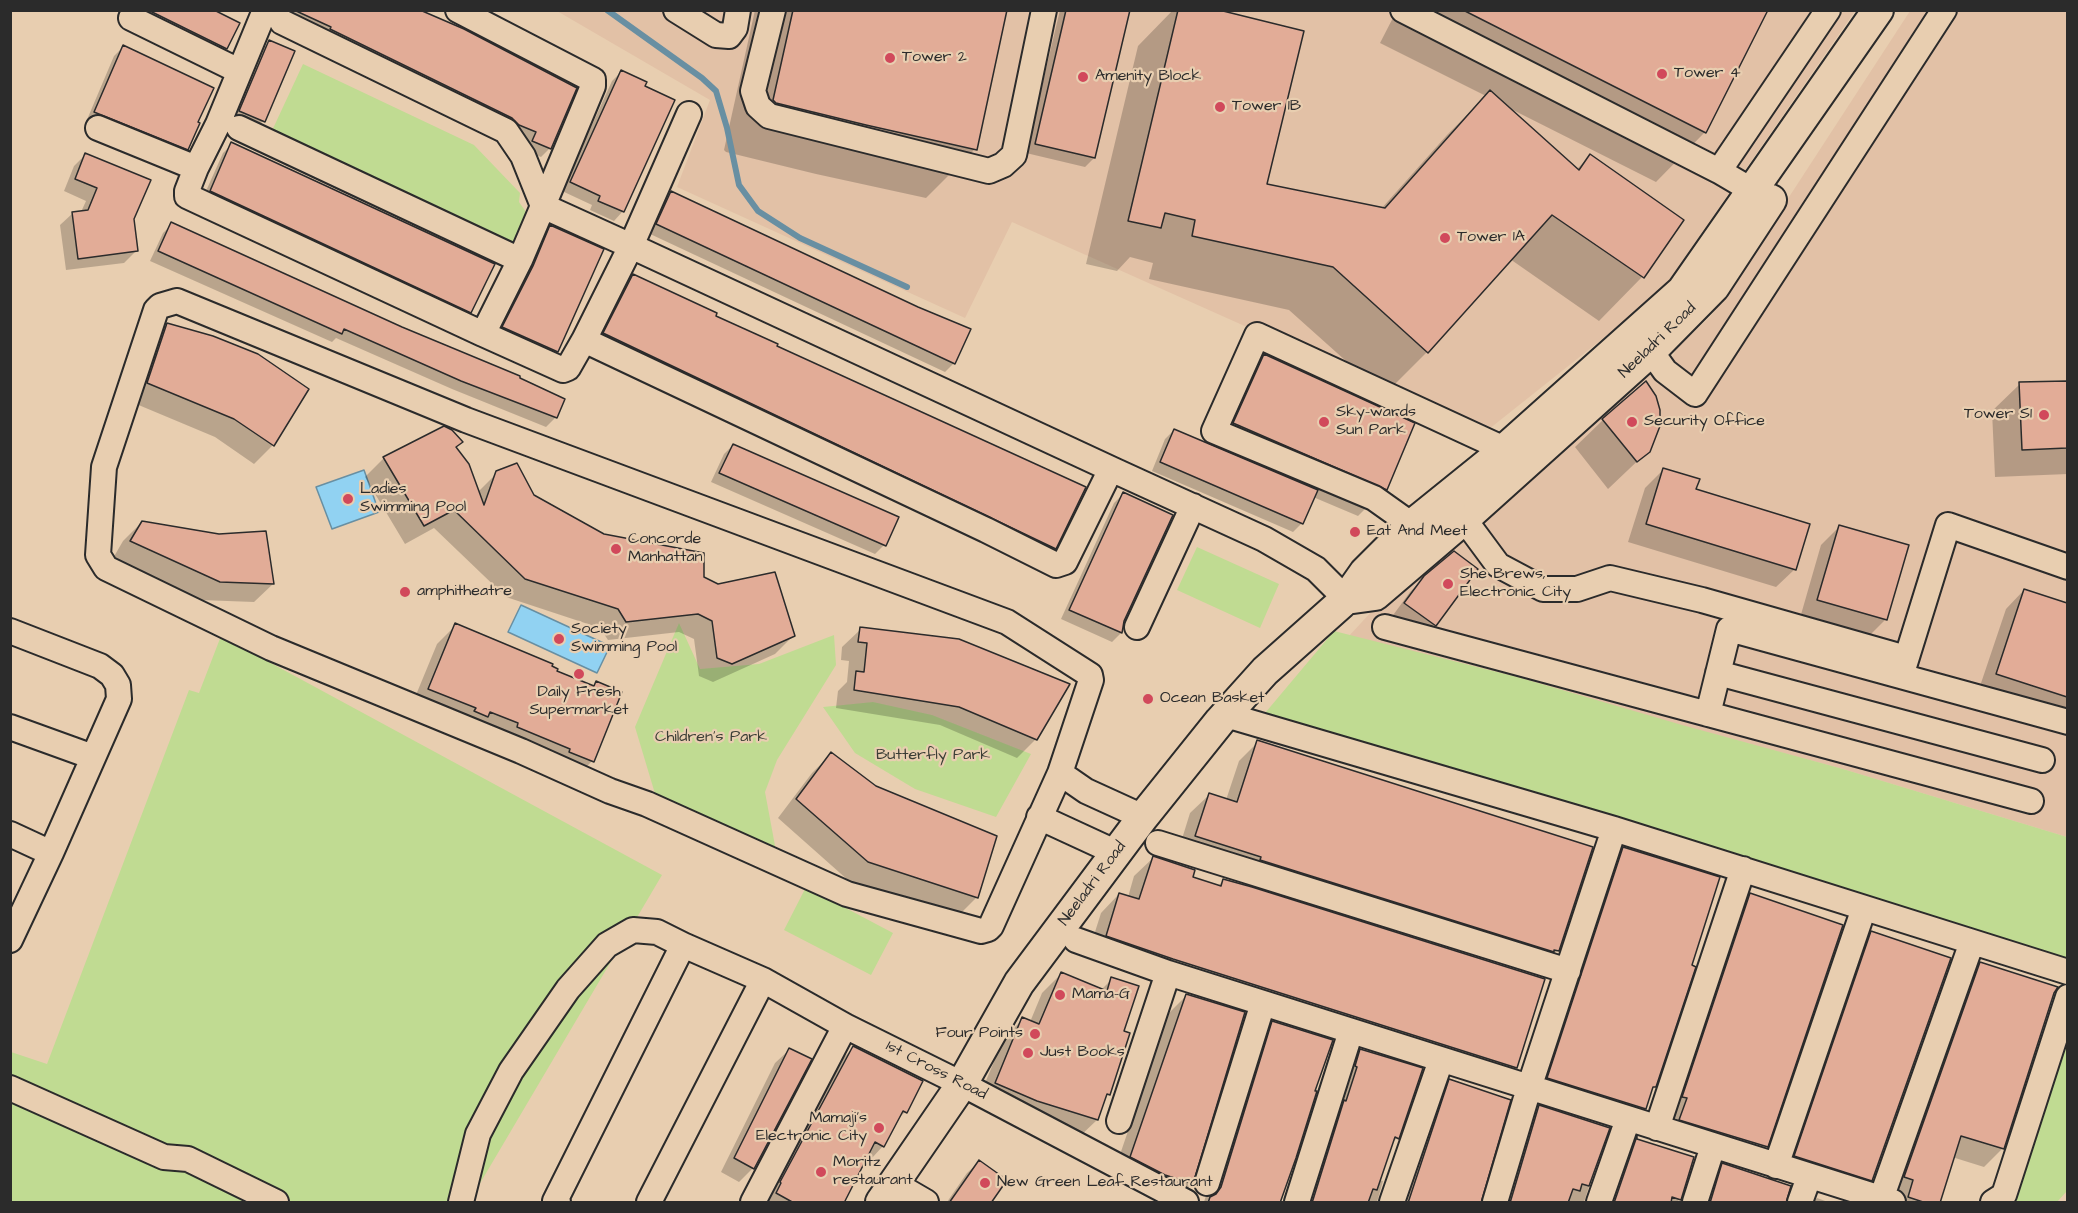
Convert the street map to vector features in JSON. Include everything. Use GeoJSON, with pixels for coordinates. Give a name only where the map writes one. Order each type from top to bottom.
{"type":"FeatureCollection","features":[{"type":"Feature","properties":{"kind":"main road","name":"Neeladri Road"},"geometry":{"type":"LineString","coordinates":[[888,1193],[962,1084],[1018,983],[1143,817],[1226,715],[1265,671],[1347,599],[1365,572],[1412,525],[1490,479],[1644,341],[1753,191],[1878,10]]}},
{"type":"Feature","properties":{"kind":"main road","name":"Neeladri Road"},"geometry":{"type":"LineString","coordinates":[[1347,599],[1375,595],[1464,519],[1490,479],[1504,449],[1714,286],[1896,10]]}},
{"type":"Feature","properties":{"kind":"street"},"geometry":{"type":"LineString","coordinates":[[458,10],[593,80],[593,86],[520,260],[483,334]]}},
{"type":"Feature","properties":{"kind":"street"},"geometry":{"type":"LineString","coordinates":[[676,10],[716,35],[729,36],[735,28],[738,10]]}},
{"type":"Feature","properties":{"kind":"street"},"geometry":{"type":"LineString","coordinates":[[773,10],[753,91],[763,112],[775,118],[989,171],[1003,165],[1014,156],[1044,10]]}},
{"type":"Feature","properties":{"kind":"street"},"geometry":{"type":"LineString","coordinates":[[1403,10],[1719,171],[1753,191]]}},
{"type":"Feature","properties":{"kind":"street"},"geometry":{"type":"LineString","coordinates":[[1719,171],[1828,10]]}},
{"type":"Feature","properties":{"kind":"street"},"geometry":{"type":"LineString","coordinates":[[1644,341],[1665,371],[1695,393],[1944,10]]}},
{"type":"Feature","properties":{"kind":"street"},"geometry":{"type":"LineString","coordinates":[[689,114],[631,246],[584,340],[568,368],[564,370],[189,197],[187,191],[218,124],[239,71],[274,16],[506,131],[523,156],[543,206],[631,246],[1111,469],[1264,539],[1310,566],[1347,599]]}},
{"type":"Feature","properties":{"kind":"street"},"geometry":{"type":"LineString","coordinates":[[131,18],[239,71]]}},
{"type":"Feature","properties":{"kind":"street"},"geometry":{"type":"LineString","coordinates":[[98,128],[196,168]]}},
{"type":"Feature","properties":{"kind":"street"},"geometry":{"type":"LineString","coordinates":[[239,128],[520,260]]}},
{"type":"Feature","properties":{"kind":"street"},"geometry":{"type":"LineString","coordinates":[[177,301],[466,420],[1007,622],[1092,678],[1060,773],[1039,817],[991,926],[981,931],[847,894],[647,804],[610,792],[521,751],[271,648],[106,568],[98,555],[104,467],[156,310],[168,302],[177,301]]}},
{"type":"Feature","properties":{"kind":"street"},"geometry":{"type":"LineString","coordinates":[[1412,525],[1374,498],[1214,431],[1257,334],[1504,449]]}},
{"type":"Feature","properties":{"kind":"street"},"geometry":{"type":"LineString","coordinates":[[584,340],[1056,565],[1065,562],[1111,469]]}},
{"type":"Feature","properties":{"kind":"street"},"geometry":{"type":"LineString","coordinates":[[1137,627],[1193,506]]}},
{"type":"Feature","properties":{"kind":"street"},"geometry":{"type":"LineString","coordinates":[[1464,519],[1498,565],[1543,589],[1577,589],[1610,578],[1702,600],[2067,722]]}},
{"type":"Feature","properties":{"kind":"street"},"geometry":{"type":"LineString","coordinates":[[1903,667],[1948,525],[2067,567]]}},
{"type":"Feature","properties":{"kind":"street"},"geometry":{"type":"LineString","coordinates":[[1385,627],[2031,801]]}},
{"type":"Feature","properties":{"kind":"street"},"geometry":{"type":"LineString","coordinates":[[1708,714],[1729,629],[1903,667]]}},
{"type":"Feature","properties":{"kind":"street"},"geometry":{"type":"LineString","coordinates":[[10,631],[100,666],[112,675],[118,685],[119,699],[10,939]]}},
{"type":"Feature","properties":{"kind":"street"},"geometry":{"type":"LineString","coordinates":[[1718,673],[2042,760]]}},
{"type":"Feature","properties":{"kind":"street"},"geometry":{"type":"LineString","coordinates":[[1226,715],[1614,829],[2067,972]]}},
{"type":"Feature","properties":{"kind":"street"},"geometry":{"type":"LineString","coordinates":[[10,727],[93,757]]}},
{"type":"Feature","properties":{"kind":"street"},"geometry":{"type":"LineString","coordinates":[[1060,773],[1086,791],[1143,817]]}},
{"type":"Feature","properties":{"kind":"street"},"geometry":{"type":"LineString","coordinates":[[1039,817],[1117,853]]}},
{"type":"Feature","properties":{"kind":"street"},"geometry":{"type":"LineString","coordinates":[[1495,1203],[1614,829]]}},
{"type":"Feature","properties":{"kind":"street"},"geometry":{"type":"LineString","coordinates":[[10,834],[51,853]]}},
{"type":"Feature","properties":{"kind":"street"},"geometry":{"type":"LineString","coordinates":[[1158,843],[1568,971]]}},
{"type":"Feature","properties":{"kind":"street"},"geometry":{"type":"LineString","coordinates":[[1657,1128],[1743,869]]}},
{"type":"Feature","properties":{"kind":"street"},"geometry":{"type":"LineString","coordinates":[[1776,1166],[1864,908]]}},
{"type":"Feature","properties":{"kind":"street","name":"1st Cross Road"},"geometry":{"type":"LineString","coordinates":[[461,1203],[478,1134],[512,1071],[568,989],[607,945],[633,930],[657,932],[763,980],[845,1026],[962,1084],[1186,1203]]}},
{"type":"Feature","properties":{"kind":"street"},"geometry":{"type":"LineString","coordinates":[[1076,940],[1168,973],[1887,1201],[1972,942]]}},
{"type":"Feature","properties":{"kind":"street"},"geometry":{"type":"LineString","coordinates":[[558,1203],[555,1201],[683,945]]}},
{"type":"Feature","properties":{"kind":"street"},"geometry":{"type":"LineString","coordinates":[[1119,1121],[1168,973]]}},
{"type":"Feature","properties":{"kind":"street"},"geometry":{"type":"LineString","coordinates":[[649,1203],[763,980]]}},
{"type":"Feature","properties":{"kind":"street"},"geometry":{"type":"LineString","coordinates":[[1993,1203],[2004,1195],[2067,998]]}},
{"type":"Feature","properties":{"kind":"street"},"geometry":{"type":"LineString","coordinates":[[1207,1184],[1263,1003]]}},
{"type":"Feature","properties":{"kind":"street"},"geometry":{"type":"LineString","coordinates":[[765,1201],[845,1026]]}},
{"type":"Feature","properties":{"kind":"street"},"geometry":{"type":"LineString","coordinates":[[1297,1203],[1351,1031]]}},
{"type":"Feature","properties":{"kind":"street"},"geometry":{"type":"LineString","coordinates":[[1392,1203],[1441,1060]]}},
{"type":"Feature","properties":{"kind":"street"},"geometry":{"type":"LineString","coordinates":[[10,1088],[164,1157],[188,1159],[276,1203]]}},
{"type":"Feature","properties":{"kind":"street"},"geometry":{"type":"LineString","coordinates":[[1599,1203],[1628,1119]]}},
{"type":"Feature","properties":{"kind":"street"},"geometry":{"type":"LineString","coordinates":[[1695,1203],[1713,1146]]}},
{"type":"Feature","properties":{"kind":"street"},"geometry":{"type":"LineString","coordinates":[[1800,1203],[1809,1177]]}},
{"type":"Feature","properties":{"kind":"street"},"geometry":{"type":"LineString","coordinates":[[888,1193],[926,1203]]}},
{"type":"Feature","properties":{"kind":"shaded area"},"geometry":{"type":"Polygon","coordinates":[[[557,11],[1855,11],[1660,293],[1484,433],[1012,222],[965,318],[677,187],[710,100],[557,11]]]}},
{"type":"Feature","properties":{"kind":"shaded area"},"geometry":{"type":"Polygon","coordinates":[[[1910,11],[2067,11],[2067,837],[1843,769],[1349,636],[1385,597],[1642,373],[1665,371],[1677,348],[1710,317],[1724,297],[1910,11]]]}},
{"type":"Feature","properties":{"kind":"green space"},"geometry":{"type":"Polygon","coordinates":[[[303,64],[474,145],[520,193],[519,202],[526,212],[510,248],[270,135],[303,64]]]}},
{"type":"Feature","properties":{"kind":"green space"},"geometry":{"type":"Polygon","coordinates":[[[1197,547],[1279,584],[1260,628],[1177,590],[1197,547]]]}},
{"type":"Feature","properties":{"kind":"green space","name":"Children's Park"},"geometry":{"type":"Polygon","coordinates":[[[679,623],[700,669],[759,664],[834,635],[836,665],[777,760],[765,792],[776,851],[656,797],[635,727],[679,623]]]}},
{"type":"Feature","properties":{"kind":"green space"},"geometry":{"type":"Polygon","coordinates":[[[1334,631],[1521,678],[1843,769],[2067,837],[2067,972],[1255,725],[1334,631]]]}},
{"type":"Feature","properties":{"kind":"green space"},"geometry":{"type":"Polygon","coordinates":[[[221,636],[662,875],[469,1202],[11,1202],[11,1052],[47,1064],[189,690],[199,693],[221,636]]]}},
{"type":"Feature","properties":{"kind":"green space","name":"Butterfly Park"},"geometry":{"type":"Polygon","coordinates":[[[873,702],[932,715],[1031,754],[996,817],[915,789],[855,753],[823,707],[873,702]]]}},
{"type":"Feature","properties":{"kind":"green space"},"geometry":{"type":"Polygon","coordinates":[[[806,887],[893,933],[871,975],[784,930],[806,887]]]}},
{"type":"Feature","properties":{"kind":"green space"},"geometry":{"type":"Polygon","coordinates":[[[2067,997],[2067,1191],[2057,1202],[2008,1202],[2067,997]]]}},
{"type":"Feature","properties":{"kind":"water","name":"Ladies Swimming Pool"},"geometry":{"type":"Polygon","coordinates":[[[364,470],[379,512],[332,529],[316,487],[364,470]]]}},
{"type":"Feature","properties":{"kind":"water","name":"Society Swimming Pool"},"geometry":{"type":"Polygon","coordinates":[[[521,605],[610,646],[597,673],[508,632],[521,605]]]}},
{"type":"Feature","properties":{"kind":"building"},"geometry":{"type":"Polygon","coordinates":[[[148,10],[214,10],[240,23],[227,49],[148,10]]]}},
{"type":"Feature","properties":{"kind":"building"},"geometry":{"type":"Polygon","coordinates":[[[294,10],[420,10],[464,29],[577,88],[551,149],[532,141],[536,132],[519,125],[512,118],[294,10]]]}},
{"type":"Feature","properties":{"kind":"building","name":"Tower 2"},"geometry":{"type":"Polygon","coordinates":[[[793,10],[1007,10],[977,150],[776,103],[773,100],[793,10]]]}},
{"type":"Feature","properties":{"kind":"building","name":"Amenity Block"},"geometry":{"type":"Polygon","coordinates":[[[1066,10],[1130,10],[1095,158],[1035,144],[1066,10]]]}},
{"type":"Feature","properties":{"kind":"building"},"geometry":{"type":"Polygon","coordinates":[[[1178,10],[1219,10],[1304,31],[1267,184],[1385,208],[1490,90],[1579,170],[1590,154],[1684,220],[1644,278],[1552,215],[1428,353],[1333,267],[1192,236],[1195,220],[1165,213],[1161,228],[1128,221],[1178,10]]]}},
{"type":"Feature","properties":{"kind":"building","name":"Tower 4"},"geometry":{"type":"Polygon","coordinates":[[[1463,10],[1768,10],[1706,133],[1463,10]]]}},
{"type":"Feature","properties":{"kind":"building"},"geometry":{"type":"Polygon","coordinates":[[[269,40],[295,51],[265,122],[239,111],[269,40]]]}},
{"type":"Feature","properties":{"kind":"building"},"geometry":{"type":"Polygon","coordinates":[[[123,45],[214,88],[188,150],[94,112],[123,45]]]}},
{"type":"Feature","properties":{"kind":"building"},"geometry":{"type":"Polygon","coordinates":[[[621,70],[647,82],[645,86],[675,100],[624,212],[598,201],[600,196],[570,182],[621,70]]]}},
{"type":"Feature","properties":{"kind":"building"},"geometry":{"type":"Polygon","coordinates":[[[231,142],[495,264],[471,313],[210,191],[231,142]]]}},
{"type":"Feature","properties":{"kind":"building"},"geometry":{"type":"Polygon","coordinates":[[[85,153],[151,180],[134,219],[138,251],[78,259],[72,212],[88,210],[97,188],[75,179],[85,153]]]}},
{"type":"Feature","properties":{"kind":"building"},"geometry":{"type":"Polygon","coordinates":[[[671,191],[918,307],[971,329],[955,364],[656,224],[671,191]]]}},
{"type":"Feature","properties":{"kind":"building"},"geometry":{"type":"Polygon","coordinates":[[[171,222],[402,327],[520,376],[565,399],[557,418],[461,381],[344,329],[342,334],[158,251],[171,222]]]}},
{"type":"Feature","properties":{"kind":"building"},"geometry":{"type":"Polygon","coordinates":[[[550,225],[604,249],[558,352],[502,327],[533,266],[550,225]]]}},
{"type":"Feature","properties":{"kind":"building"},"geometry":{"type":"Polygon","coordinates":[[[633,274],[717,313],[716,316],[778,344],[777,346],[1086,487],[1056,549],[603,333],[633,274]]]}},
{"type":"Feature","properties":{"kind":"building"},"geometry":{"type":"Polygon","coordinates":[[[167,323],[213,336],[258,354],[309,389],[274,446],[234,419],[147,383],[167,323]]]}},
{"type":"Feature","properties":{"kind":"building","name":"Sky-wards Sun Park"},"geometry":{"type":"Polygon","coordinates":[[[1264,354],[1415,423],[1387,490],[1233,423],[1264,354]]]}},
{"type":"Feature","properties":{"kind":"building","name":"Security Office"},"geometry":{"type":"Polygon","coordinates":[[[1646,381],[1656,396],[1660,410],[1660,426],[1650,452],[1637,462],[1602,419],[1646,381]]]}},
{"type":"Feature","properties":{"kind":"building","name":"Tower S1"},"geometry":{"type":"Polygon","coordinates":[[[2067,381],[2067,448],[2022,450],[2019,382],[2067,381]]]}},
{"type":"Feature","properties":{"kind":"building","name":"Concorde Manhattan"},"geometry":{"type":"Polygon","coordinates":[[[444,426],[452,430],[463,442],[456,447],[469,464],[484,505],[496,471],[517,463],[534,495],[604,534],[704,553],[704,577],[718,584],[775,572],[795,636],[732,664],[717,658],[712,621],[698,614],[626,622],[618,609],[525,579],[454,510],[424,526],[383,457],[444,426]]]}},
{"type":"Feature","properties":{"kind":"building"},"geometry":{"type":"Polygon","coordinates":[[[1174,429],[1318,490],[1303,524],[1160,462],[1174,429]]]}},
{"type":"Feature","properties":{"kind":"building"},"geometry":{"type":"Polygon","coordinates":[[[733,444],[899,517],[886,546],[719,473],[733,444]]]}},
{"type":"Feature","properties":{"kind":"building"},"geometry":{"type":"Polygon","coordinates":[[[1663,468],[1700,479],[1696,489],[1810,524],[1796,570],[1646,524],[1663,468]]]}},
{"type":"Feature","properties":{"kind":"building"},"geometry":{"type":"Polygon","coordinates":[[[1123,492],[1173,515],[1124,621],[1122,633],[1069,610],[1123,492]]]}},
{"type":"Feature","properties":{"kind":"building"},"geometry":{"type":"Polygon","coordinates":[[[142,521],[219,534],[266,531],[274,584],[220,582],[130,541],[142,521]]]}},
{"type":"Feature","properties":{"kind":"building"},"geometry":{"type":"Polygon","coordinates":[[[1839,525],[1909,545],[1887,620],[1817,600],[1839,525]]]}},
{"type":"Feature","properties":{"kind":"building"},"geometry":{"type":"Polygon","coordinates":[[[1454,551],[1478,569],[1436,626],[1404,603],[1424,576],[1454,551]]]}},
{"type":"Feature","properties":{"kind":"building"},"geometry":{"type":"Polygon","coordinates":[[[2024,589],[2067,603],[2067,697],[1996,674],[2024,589]]]}},
{"type":"Feature","properties":{"kind":"building"},"geometry":{"type":"Polygon","coordinates":[[[455,623],[553,664],[552,666],[558,669],[557,671],[594,686],[596,681],[622,692],[594,762],[569,752],[570,749],[517,727],[518,723],[490,712],[488,717],[474,711],[476,708],[428,689],[455,623]]]}},
{"type":"Feature","properties":{"kind":"building"},"geometry":{"type":"Polygon","coordinates":[[[860,627],[959,639],[1070,684],[1037,740],[959,707],[854,690],[856,671],[864,672],[867,643],[858,642],[860,627]]]}},
{"type":"Feature","properties":{"kind":"building"},"geometry":{"type":"Polygon","coordinates":[[[1257,740],[1593,847],[1559,951],[1554,950],[1554,952],[1260,860],[1261,857],[1195,836],[1209,793],[1237,802],[1257,740]]]}},
{"type":"Feature","properties":{"kind":"building"},"geometry":{"type":"Polygon","coordinates":[[[831,752],[876,786],[997,836],[978,898],[868,862],[796,799],[831,752]]]}},
{"type":"Feature","properties":{"kind":"building"},"geometry":{"type":"Polygon","coordinates":[[[1623,847],[1720,877],[1692,965],[1696,967],[1656,1087],[1653,1087],[1646,1109],[1547,1078],[1623,847]]]}},
{"type":"Feature","properties":{"kind":"building"},"geometry":{"type":"Polygon","coordinates":[[[1153,856],[1195,870],[1193,877],[1221,886],[1223,879],[1252,887],[1545,979],[1517,1068],[1106,936],[1119,893],[1139,899],[1153,856]]]}},
{"type":"Feature","properties":{"kind":"building"},"geometry":{"type":"Polygon","coordinates":[[[1750,893],[1843,925],[1768,1147],[1679,1120],[1687,1098],[1682,1097],[1750,893]]]}},
{"type":"Feature","properties":{"kind":"building"},"geometry":{"type":"Polygon","coordinates":[[[1871,931],[1951,958],[1872,1181],[1794,1156],[1871,931]]]}},
{"type":"Feature","properties":{"kind":"building"},"geometry":{"type":"Polygon","coordinates":[[[1980,962],[2058,987],[2054,993],[2004,1149],[1961,1136],[1940,1203],[1926,1203],[1908,1197],[1913,1180],[1904,1177],[1980,962]]]}},
{"type":"Feature","properties":{"kind":"building"},"geometry":{"type":"Polygon","coordinates":[[[1061,972],[1107,991],[1111,977],[1139,986],[1124,1031],[1130,1033],[1110,1095],[1107,1094],[1098,1120],[1037,1101],[995,1083],[1022,1017],[1039,1024],[1061,972]]]}},
{"type":"Feature","properties":{"kind":"building"},"geometry":{"type":"Polygon","coordinates":[[[1186,994],[1245,1012],[1193,1184],[1165,1175],[1130,1157],[1186,994]]]}},
{"type":"Feature","properties":{"kind":"building"},"geometry":{"type":"Polygon","coordinates":[[[1272,1021],[1333,1040],[1315,1091],[1317,1091],[1296,1158],[1280,1203],[1208,1203],[1210,1197],[1216,1194],[1221,1187],[1272,1021]]]}},
{"type":"Feature","properties":{"kind":"building"},"geometry":{"type":"Polygon","coordinates":[[[853,1046],[923,1081],[907,1113],[903,1111],[884,1147],[875,1142],[844,1203],[794,1203],[776,1193],[780,1182],[853,1046]]]}},
{"type":"Feature","properties":{"kind":"building"},"geometry":{"type":"Polygon","coordinates":[[[789,1048],[812,1059],[754,1169],[734,1158],[789,1048]]]}},
{"type":"Feature","properties":{"kind":"building"},"geometry":{"type":"Polygon","coordinates":[[[1360,1049],[1423,1068],[1399,1139],[1395,1137],[1377,1190],[1373,1189],[1368,1203],[1312,1203],[1344,1100],[1346,1101],[1357,1067],[1355,1066],[1360,1049]]]}},
{"type":"Feature","properties":{"kind":"building"},"geometry":{"type":"Polygon","coordinates":[[[1449,1079],[1511,1100],[1481,1203],[1408,1203],[1449,1079]]]}},
{"type":"Feature","properties":{"kind":"building"},"geometry":{"type":"Polygon","coordinates":[[[1539,1105],[1610,1128],[1589,1186],[1582,1184],[1580,1191],[1573,1189],[1568,1203],[1510,1203],[1539,1105]]]}},
{"type":"Feature","properties":{"kind":"building"},"geometry":{"type":"Polygon","coordinates":[[[1637,1136],[1637,1139],[1694,1157],[1681,1200],[1672,1197],[1671,1203],[1614,1203],[1637,1136]]]}},
{"type":"Feature","properties":{"kind":"building"},"geometry":{"type":"Polygon","coordinates":[[[979,1160],[1007,1180],[991,1203],[949,1203],[979,1160]]]}},
{"type":"Feature","properties":{"kind":"building"},"geometry":{"type":"Polygon","coordinates":[[[1722,1163],[1791,1186],[1786,1203],[1710,1203],[1722,1163]]]}},
{"type":"Feature","properties":{"kind":"waterway"},"geometry":{"type":"LineString","coordinates":[[607,10],[702,78],[716,91],[727,128],[739,185],[758,211],[800,238],[907,287]]}},
{"type":"Feature","properties":{"kind":"place","name":"Tower 2"},"geometry":{"type":"Point","coordinates":[890,58]}},
{"type":"Feature","properties":{"kind":"place","name":"Tower 4"},"geometry":{"type":"Point","coordinates":[1662,74]}},
{"type":"Feature","properties":{"kind":"place","name":"Amenity Block"},"geometry":{"type":"Point","coordinates":[1083,77]}},
{"type":"Feature","properties":{"kind":"place","name":"Tower 1B"},"geometry":{"type":"Point","coordinates":[1220,107]}},
{"type":"Feature","properties":{"kind":"place","name":"Tower 1A"},"geometry":{"type":"Point","coordinates":[1445,238]}},
{"type":"Feature","properties":{"kind":"place","name":"Tower S1"},"geometry":{"type":"Point","coordinates":[2044,415]}},
{"type":"Feature","properties":{"kind":"place","name":"Sky-wards Sun Park"},"geometry":{"type":"Point","coordinates":[1324,422]}},
{"type":"Feature","properties":{"kind":"place","name":"Security Office"},"geometry":{"type":"Point","coordinates":[1632,422]}},
{"type":"Feature","properties":{"kind":"place","name":"Ladies Swimming Pool"},"geometry":{"type":"Point","coordinates":[348,499]}},
{"type":"Feature","properties":{"kind":"place","name":"Eat And Meet"},"geometry":{"type":"Point","coordinates":[1355,532]}},
{"type":"Feature","properties":{"kind":"place","name":"Concorde Manhattan"},"geometry":{"type":"Point","coordinates":[616,549]}},
{"type":"Feature","properties":{"kind":"place","name":"She Brews, Electronic City"},"geometry":{"type":"Point","coordinates":[1448,584]}},
{"type":"Feature","properties":{"kind":"place","name":"amphitheatre"},"geometry":{"type":"Point","coordinates":[405,592]}},
{"type":"Feature","properties":{"kind":"place","name":"Society Swimming Pool"},"geometry":{"type":"Point","coordinates":[559,639]}},
{"type":"Feature","properties":{"kind":"place","name":"Daily Fresh Supermarket"},"geometry":{"type":"Point","coordinates":[579,674]}},
{"type":"Feature","properties":{"kind":"place","name":"Ocean Basket"},"geometry":{"type":"Point","coordinates":[1148,699]}},
{"type":"Feature","properties":{"kind":"place","name":"Mama-G"},"geometry":{"type":"Point","coordinates":[1060,995]}},
{"type":"Feature","properties":{"kind":"place","name":"Four Points"},"geometry":{"type":"Point","coordinates":[1035,1034]}},
{"type":"Feature","properties":{"kind":"place","name":"Just Books"},"geometry":{"type":"Point","coordinates":[1028,1053]}},
{"type":"Feature","properties":{"kind":"place","name":"Mamaji's Electronic City"},"geometry":{"type":"Point","coordinates":[879,1128]}},
{"type":"Feature","properties":{"kind":"place","name":"Moritz restaurant"},"geometry":{"type":"Point","coordinates":[821,1172]}},
{"type":"Feature","properties":{"kind":"place","name":"New Green Leaf Restaurant"},"geometry":{"type":"Point","coordinates":[985,1183]}}]}
